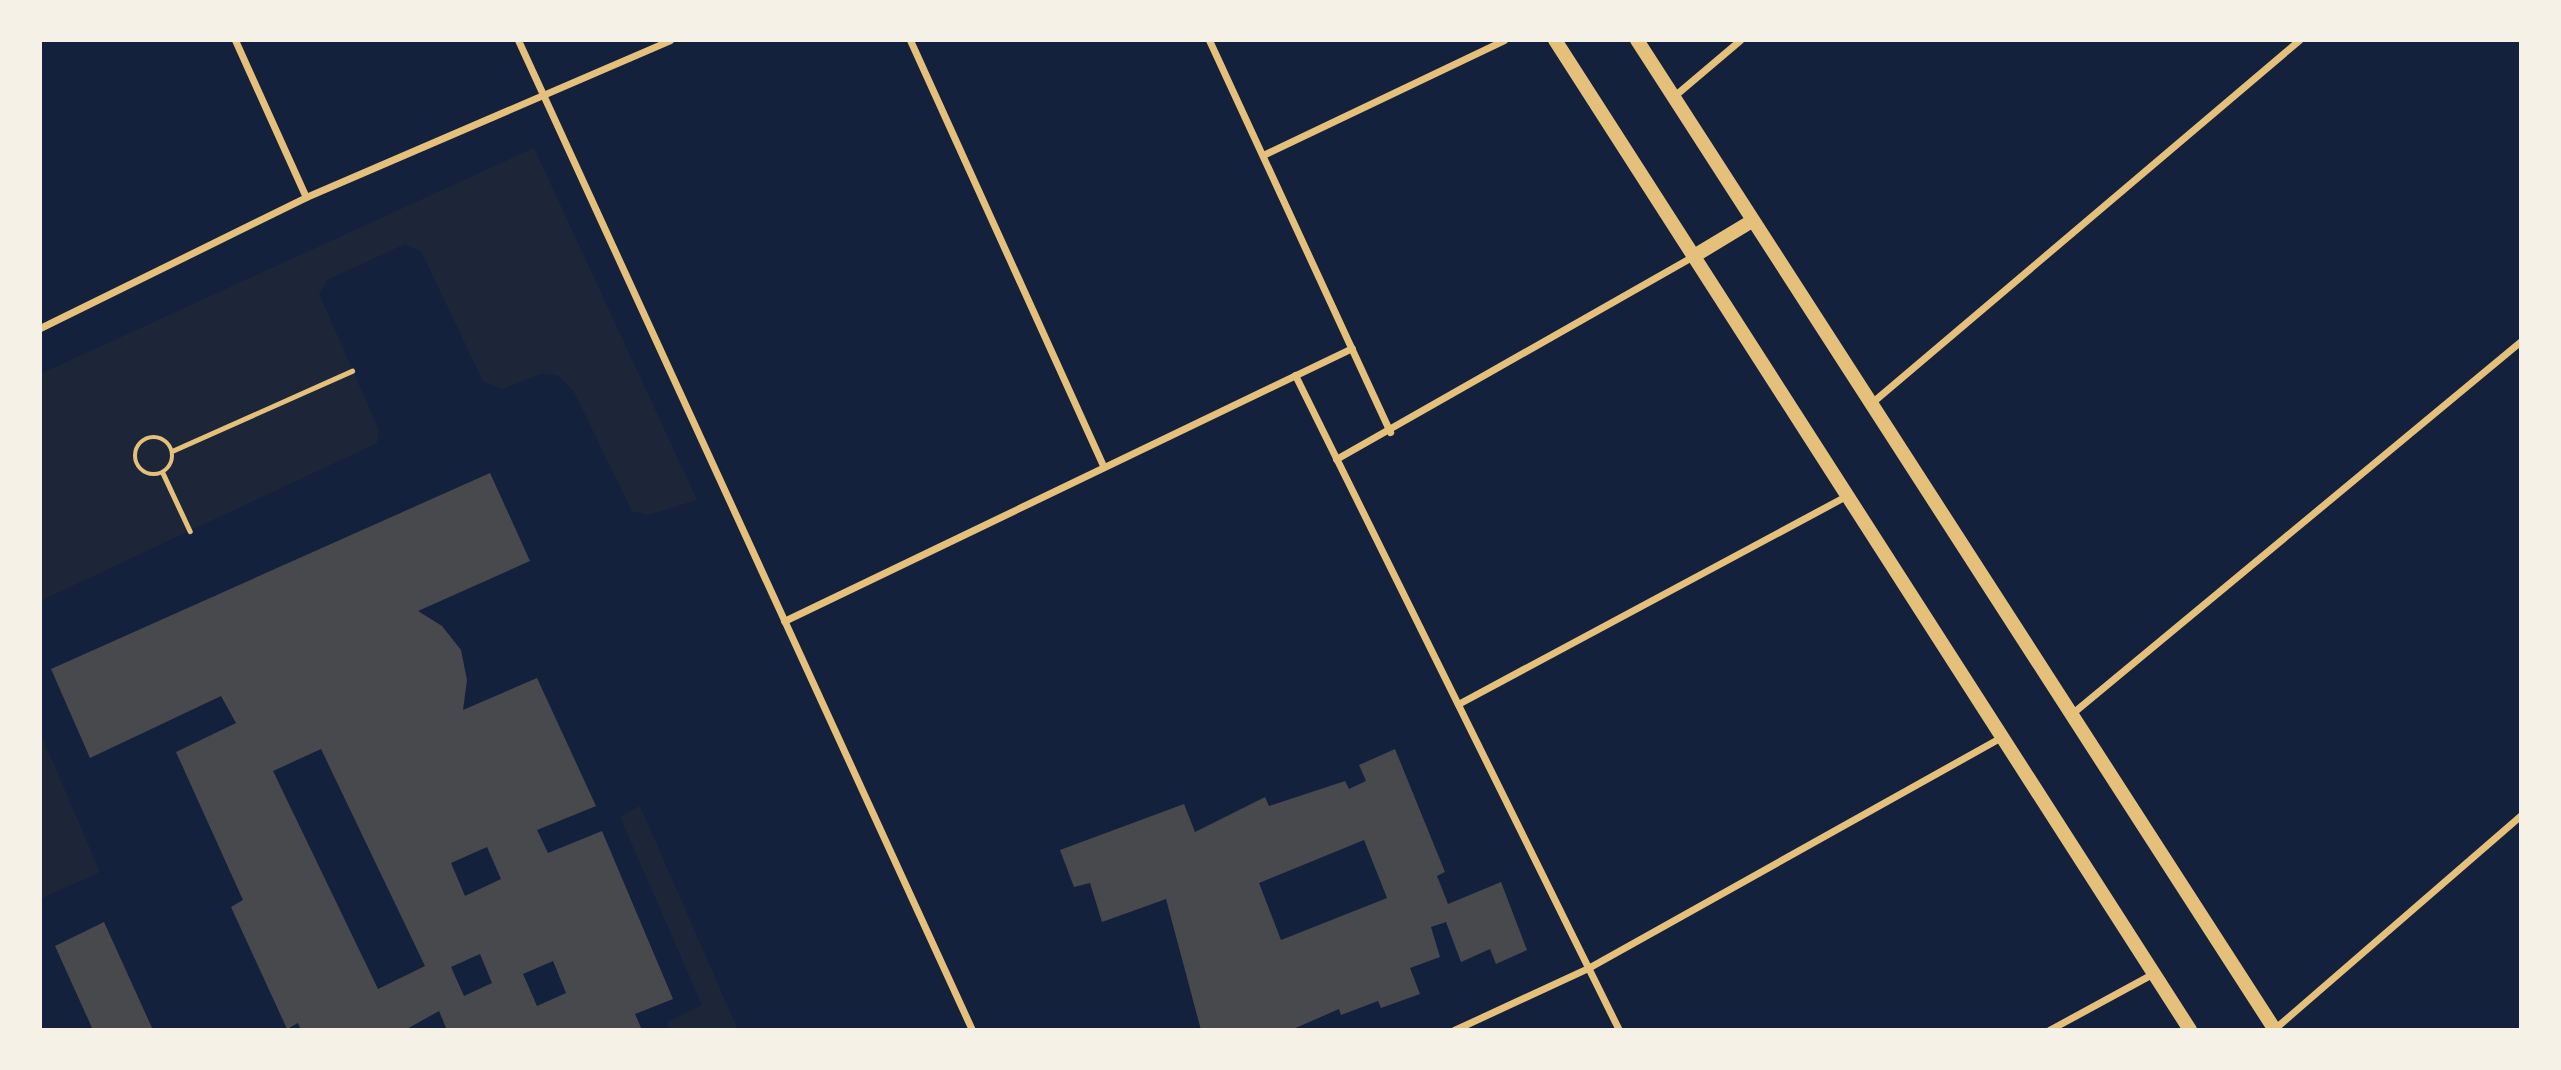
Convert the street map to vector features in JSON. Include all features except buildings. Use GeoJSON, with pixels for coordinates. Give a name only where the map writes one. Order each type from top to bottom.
{"type":"FeatureCollection","features":[{"type":"Feature","properties":{"kind":"main road"},"geometry":{"type":"LineString","coordinates":[[1555,40],[1843,497],[2190,1030]]}},
{"type":"Feature","properties":{"kind":"main road"},"geometry":{"type":"LineString","coordinates":[[1637,40],[2069,716],[2275,1029]]}},
{"type":"Feature","properties":{"kind":"main road"},"geometry":{"type":"LineString","coordinates":[[1693,256],[1752,221]]}},
{"type":"Feature","properties":{"kind":"street"},"geometry":{"type":"LineString","coordinates":[[235,40],[306,197]]}},
{"type":"Feature","properties":{"kind":"street"},"geometry":{"type":"LineString","coordinates":[[518,40],[972,1030]]}},
{"type":"Feature","properties":{"kind":"street"},"geometry":{"type":"LineString","coordinates":[[40,328],[306,197],[670,40]]}},
{"type":"Feature","properties":{"kind":"street"},"geometry":{"type":"LineString","coordinates":[[910,40],[1104,467]]}},
{"type":"Feature","properties":{"kind":"street"},"geometry":{"type":"LineString","coordinates":[[1209,40],[1390,432]]}},
{"type":"Feature","properties":{"kind":"street"},"geometry":{"type":"LineString","coordinates":[[1262,155],[1504,40]]}},
{"type":"Feature","properties":{"kind":"street"},"geometry":{"type":"LineString","coordinates":[[1674,97],[1740,40]]}},
{"type":"Feature","properties":{"kind":"street"},"geometry":{"type":"LineString","coordinates":[[1869,405],[2299,40]]}},
{"type":"Feature","properties":{"kind":"street"},"geometry":{"type":"LineString","coordinates":[[1336,459],[1390,432],[1693,256]]}},
{"type":"Feature","properties":{"kind":"street"},"geometry":{"type":"LineString","coordinates":[[2069,716],[2521,341]]}},
{"type":"Feature","properties":{"kind":"street"},"geometry":{"type":"LineString","coordinates":[[785,621],[1352,348]]}},
{"type":"Feature","properties":{"kind":"street"},"geometry":{"type":"LineString","coordinates":[[1295,375],[1619,1030]]}},
{"type":"Feature","properties":{"kind":"street"},"geometry":{"type":"LineString","coordinates":[[1458,704],[1843,497]]}},
{"type":"Feature","properties":{"kind":"street"},"geometry":{"type":"LineString","coordinates":[[1454,1030],[1588,968],[1999,738]]}},
{"type":"Feature","properties":{"kind":"street"},"geometry":{"type":"LineString","coordinates":[[2275,1029],[2521,815]]}},
{"type":"Feature","properties":{"kind":"street"},"geometry":{"type":"LineString","coordinates":[[2049,1030],[2152,974]]}},
{"type":"Feature","properties":{"kind":"path"},"geometry":{"type":"LineString","coordinates":[[190,531],[163,473],[173,451],[352,371]]}},
{"type":"Feature","properties":{"kind":"path"},"geometry":{"type":"LineString","coordinates":[[163,473],[140,470],[137,447],[152,436],[173,451]]}},
{"type":"Feature","properties":{"kind":"shaded area"},"geometry":{"type":"Polygon","coordinates":[[[534,148],[697,500],[648,515],[632,511],[573,390],[558,375],[541,374],[502,389],[483,381],[421,251],[405,244],[327,280],[319,294],[379,430],[377,443],[40,601],[40,374],[534,148]]]}},
{"type":"Feature","properties":{"kind":"shaded area"},"geometry":{"type":"Polygon","coordinates":[[[40,732],[100,872],[40,899],[40,732]]]}},
{"type":"Feature","properties":{"kind":"shaded area"},"geometry":{"type":"Polygon","coordinates":[[[640,806],[738,1030],[670,1030],[667,1022],[702,1005],[620,817],[640,806]]]}}]}
